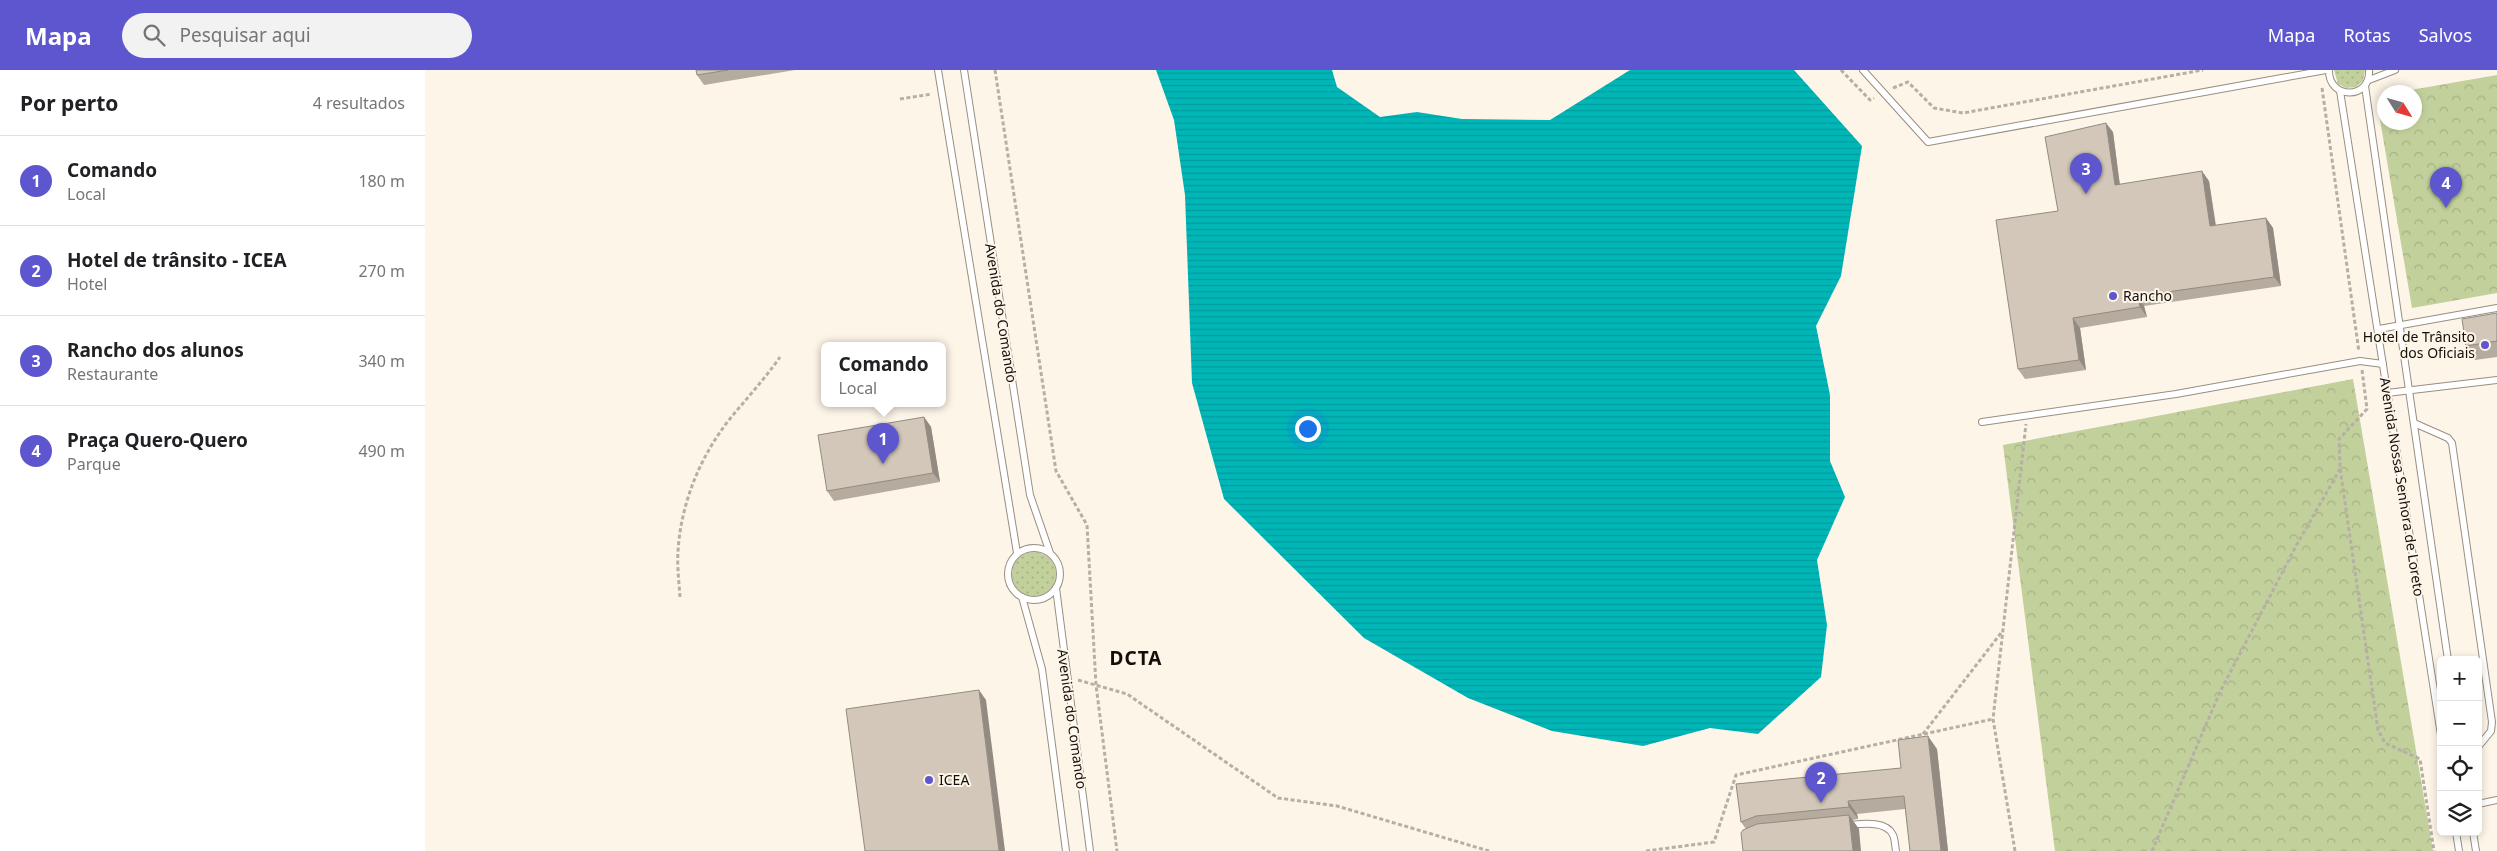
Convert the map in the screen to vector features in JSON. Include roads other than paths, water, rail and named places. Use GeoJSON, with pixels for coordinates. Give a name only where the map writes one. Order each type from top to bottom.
{"type":"FeatureCollection","features":[{"type":"Feature","properties":{"kind":"lane","name":"Avenida do Comando"},"geometry":{"type":"LineString","coordinates":[[938,70],[1017,553]]}},
{"type":"Feature","properties":{"kind":"lane","name":"Avenida do Comando"},"geometry":{"type":"LineString","coordinates":[[964,70],[1030,495],[1050,553]]}},
{"type":"Feature","properties":{"kind":"lane"},"geometry":{"type":"LineString","coordinates":[[1863,70],[1928,142],[2325,70]]}},
{"type":"Feature","properties":{"kind":"lane","name":"Avenida Nossa Senhora de Loreto"},"geometry":{"type":"LineString","coordinates":[[2325,70],[2331,82],[2340,92],[2379,329],[2387,393],[2437,710]]}},
{"type":"Feature","properties":{"kind":"lane"},"geometry":{"type":"LineString","coordinates":[[2340,92],[2353,93],[2365,86],[2369,80],[2369,70]]}},
{"type":"Feature","properties":{"kind":"lane"},"geometry":{"type":"LineString","coordinates":[[2369,80],[2395,70]]}},
{"type":"Feature","properties":{"kind":"lane","name":"Avenida Nossa Senhora de Loreto"},"geometry":{"type":"LineString","coordinates":[[2365,86],[2447,656]]}},
{"type":"Feature","properties":{"kind":"lane"},"geometry":{"type":"LineString","coordinates":[[2379,329],[2497,308]]}},
{"type":"Feature","properties":{"kind":"lane"},"geometry":{"type":"LineString","coordinates":[[1982,422],[2176,394],[2360,361],[2383,364]]}},
{"type":"Feature","properties":{"kind":"lane"},"geometry":{"type":"LineString","coordinates":[[2387,393],[2497,380]]}},
{"type":"Feature","properties":{"kind":"lane"},"geometry":{"type":"LineString","coordinates":[[2414,423],[2448,438],[2452,443],[2492,722],[2491,731],[2479,746]]}},
{"type":"Feature","properties":{"kind":"lane"},"geometry":{"type":"LineString","coordinates":[[1033,547],[1050,553],[1059,565],[1059,580],[1056,588],[1045,598],[1029,600],[1015,593],[1008,580],[1009,566],[1017,553],[1033,547]]}},
{"type":"Feature","properties":{"kind":"lane","name":"Avenida do Comando"},"geometry":{"type":"LineString","coordinates":[[1056,588],[1090,851]]}},
{"type":"Feature","properties":{"kind":"lane","name":"Avenida do Comando"},"geometry":{"type":"LineString","coordinates":[[1022,597],[1042,669],[1066,851]]}},
{"type":"Feature","properties":{"kind":"lane"},"geometry":{"type":"LineString","coordinates":[[2482,803],[2497,800]]}},
{"type":"Feature","properties":{"kind":"lane"},"geometry":{"type":"LineString","coordinates":[[1841,826],[1870,823],[1887,829],[1893,834],[1896,851]]}},
{"type":"Feature","properties":{"kind":"lane"},"geometry":{"type":"LineString","coordinates":[[2457,836],[2459,851]]}},
{"type":"Feature","properties":{"kind":"lane"},"geometry":{"type":"LineString","coordinates":[[2474,836],[2476,851]]}},
{"type":"Feature","properties":{"kind":"water"},"geometry":{"type":"Polygon","coordinates":[[[1156,70],[1332,70],[1337,87],[1380,117],[1417,112],[1462,119],[1550,120],[1630,70],[1794,70],[1862,146],[1841,276],[1816,326],[1830,395],[1830,461],[1845,497],[1817,560],[1827,625],[1821,677],[1758,734],[1710,728],[1643,746],[1552,731],[1468,698],[1364,638],[1224,499],[1192,383],[1185,195],[1174,120],[1156,70]]]}},
{"type":"Feature","properties":{"kind":"place","name":"Rancho dos alunos"},"geometry":{"type":"Point","coordinates":[2086,194]}},
{"type":"Feature","properties":{"kind":"place","name":"Praça Quero-Quero"},"geometry":{"type":"Point","coordinates":[2446,208]}},
{"type":"Feature","properties":{"kind":"place","name":"Rancho"},"geometry":{"type":"Point","coordinates":[2113,296]}},
{"type":"Feature","properties":{"kind":"place","name":"Hotel de Trânsito dos Oficiais"},"geometry":{"type":"Point","coordinates":[2485,345]}},
{"type":"Feature","properties":{"kind":"place","name":"Comando"},"geometry":{"type":"Point","coordinates":[883,464]}},
{"type":"Feature","properties":{"kind":"place","name":"ICEA"},"geometry":{"type":"Point","coordinates":[929,780]}},
{"type":"Feature","properties":{"kind":"place","name":"Hotel de trânsito - ICEA"},"geometry":{"type":"Point","coordinates":[1821,803]}},
{"type":"Feature","properties":{"kind":"district","name":"DCTA"},"geometry":{"type":"Point","coordinates":[1136,658]}}]}
